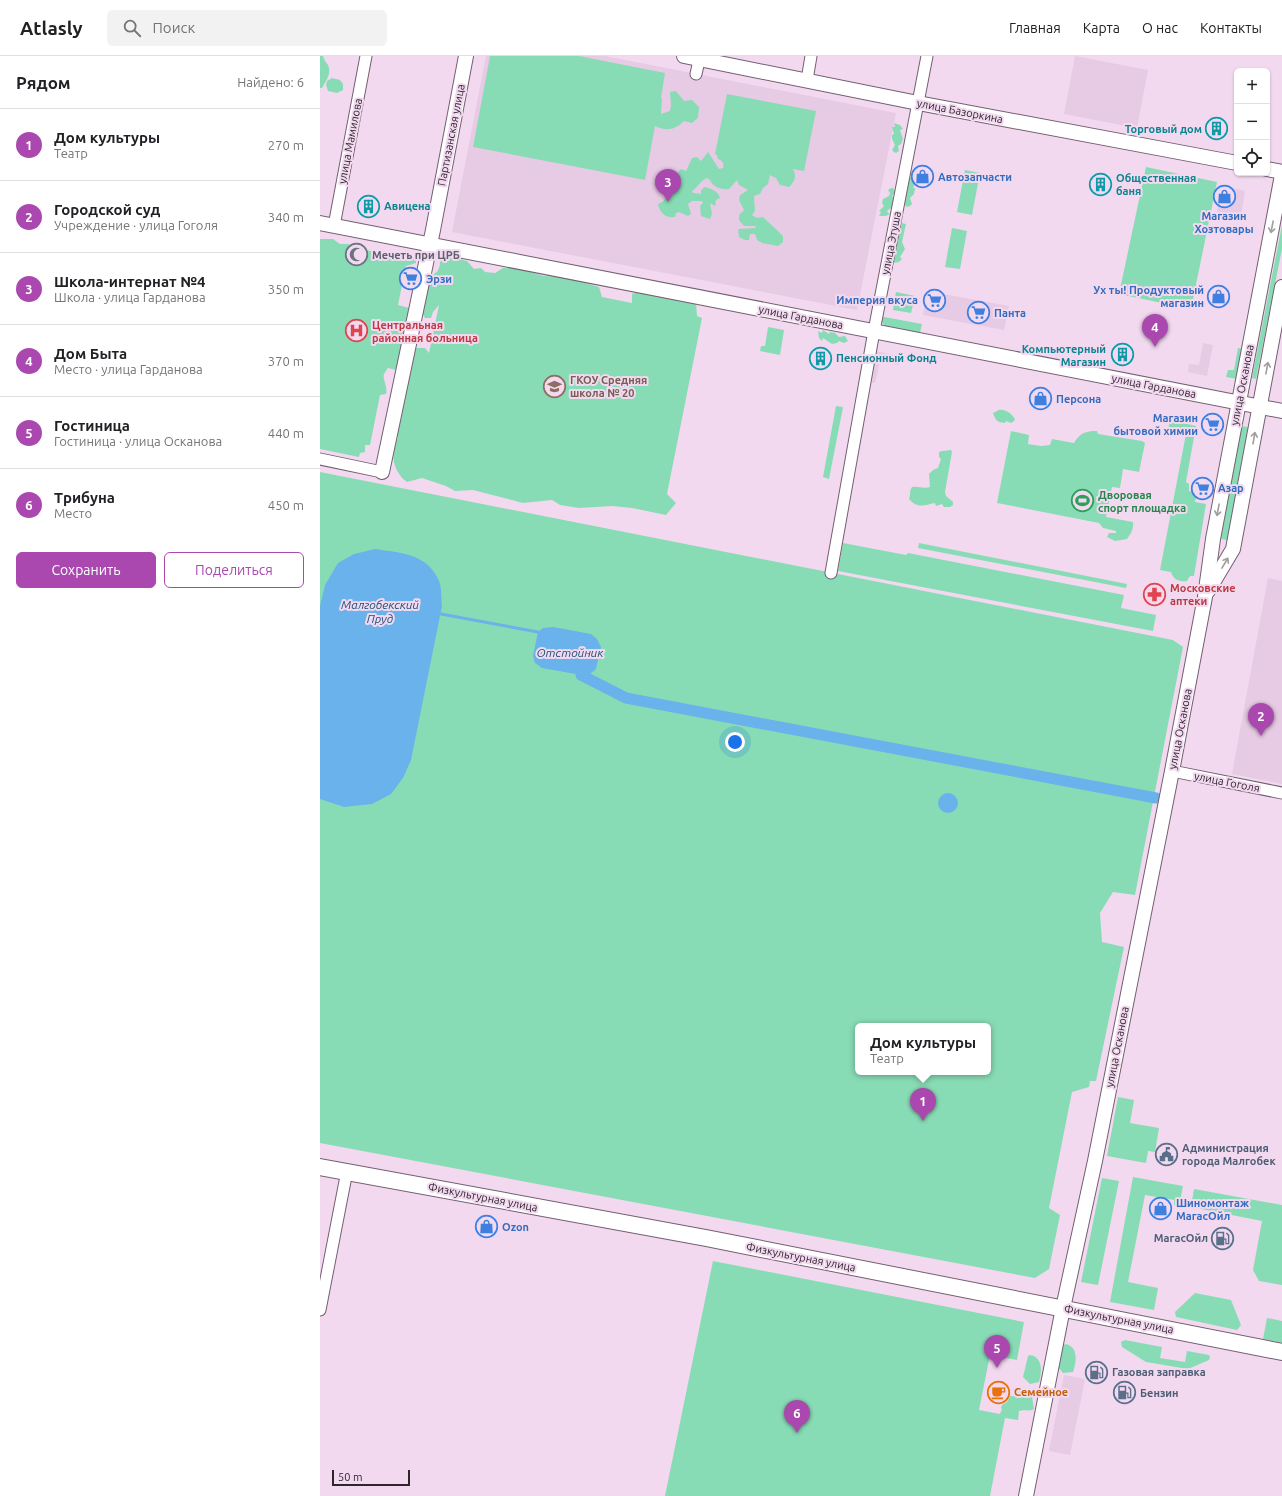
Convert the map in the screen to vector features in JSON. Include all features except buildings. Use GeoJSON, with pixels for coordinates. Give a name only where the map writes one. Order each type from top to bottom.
{"type":"FeatureCollection","features":[{"type":"Feature","properties":{"kind":"main road","name":"Физкультурная улица"},"geometry":{"type":"LineString","coordinates":[[320,1166],[706,1238],[1282,1352]]}},
{"type":"Feature","properties":{"kind":"street","name":"улица Мамилова"},"geometry":{"type":"LineString","coordinates":[[334,226],[366,56]]}},
{"type":"Feature","properties":{"kind":"street","name":"Партизанская улица"},"geometry":{"type":"LineString","coordinates":[[382,472],[430,245],[466,56]]}},
{"type":"Feature","properties":{"kind":"street","name":"улица Базоркина"},"geometry":{"type":"LineString","coordinates":[[684,56],[918,103],[1234,162]]}},
{"type":"Feature","properties":{"kind":"street"},"geometry":{"type":"LineString","coordinates":[[807,80],[811,56]]}},
{"type":"Feature","properties":{"kind":"street","name":"улица Этуша"},"geometry":{"type":"LineString","coordinates":[[831,573],[874,331],[927,56]]}},
{"type":"Feature","properties":{"kind":"street"},"geometry":{"type":"LineString","coordinates":[[696,74],[700,58]]}},
{"type":"Feature","properties":{"kind":"street"},"geometry":{"type":"LineString","coordinates":[[1270,170],[1282,173]]}},
{"type":"Feature","properties":{"kind":"street","name":"улица Осканова"},"geometry":{"type":"LineString","coordinates":[[1026,1496],[1063,1308],[1095,1161],[1172,771],[1205,597],[1213,539],[1282,173]]}},
{"type":"Feature","properties":{"kind":"street","name":"улица Гарданова"},"geometry":{"type":"LineString","coordinates":[[320,223],[1282,411]]}},
{"type":"Feature","properties":{"kind":"street","name":"улица Осканова"},"geometry":{"type":"LineString","coordinates":[[1205,597],[1233,549],[1282,287]]}},
{"type":"Feature","properties":{"kind":"street"},"geometry":{"type":"LineString","coordinates":[[320,459],[382,472]]}},
{"type":"Feature","properties":{"kind":"street","name":"улица Гоголя"},"geometry":{"type":"LineString","coordinates":[[1172,771],[1282,793]]}},
{"type":"Feature","properties":{"kind":"street"},"geometry":{"type":"LineString","coordinates":[[320,1310],[347,1171]]}},
{"type":"Feature","properties":{"kind":"shaded area"},"geometry":{"type":"Polygon","coordinates":[[[486,56],[605,56],[896,113],[857,310],[452,232],[486,56]]]}},
{"type":"Feature","properties":{"kind":"shaded area"},"geometry":{"type":"Polygon","coordinates":[[[1075,56],[1148,70],[1137,128],[1064,114],[1075,56]]]}},
{"type":"Feature","properties":{"kind":"shaded area"},"geometry":{"type":"Polygon","coordinates":[[[1232,188],[1245,191],[1241,216],[1217,212],[1218,203],[1229,205],[1232,188]]]}},
{"type":"Feature","properties":{"kind":"shaded area"},"geometry":{"type":"Polygon","coordinates":[[[927,291],[1009,306],[1004,330],[923,315],[927,291]]]}},
{"type":"Feature","properties":{"kind":"shaded area"},"geometry":{"type":"Polygon","coordinates":[[[1203,343],[1213,345],[1207,376],[1188,372],[1189,364],[1199,365],[1203,343]]]}},
{"type":"Feature","properties":{"kind":"shaded area"},"geometry":{"type":"Polygon","coordinates":[[[874,351],[901,356],[899,365],[880,362],[875,383],[868,382],[874,351]]]}},
{"type":"Feature","properties":{"kind":"shaded area"},"geometry":{"type":"Polygon","coordinates":[[[1268,578],[1282,581],[1282,784],[1232,774],[1268,578]]]}},
{"type":"Feature","properties":{"kind":"shaded area"},"geometry":{"type":"Polygon","coordinates":[[[1064,1375],[1085,1379],[1070,1455],[1049,1451],[1064,1375]]]}},
{"type":"Feature","properties":{"kind":"green space"},"geometry":{"type":"Polygon","coordinates":[[[320,56],[323,56],[329,68],[328,77],[322,88],[320,88],[320,56]]]}},
{"type":"Feature","properties":{"kind":"green space"},"geometry":{"type":"Polygon","coordinates":[[[490,56],[579,56],[665,73],[661,98],[661,114],[670,111],[670,92],[676,91],[684,101],[692,100],[699,107],[698,118],[692,123],[684,121],[677,127],[671,129],[662,129],[655,126],[645,180],[473,147],[490,56]]]}},
{"type":"Feature","properties":{"kind":"green space"},"geometry":{"type":"Polygon","coordinates":[[[332,78],[340,80],[343,84],[343,90],[337,93],[328,91],[326,85],[327,81],[332,78]]]}},
{"type":"Feature","properties":{"kind":"green space"},"geometry":{"type":"Polygon","coordinates":[[[727,94],[816,111],[804,171],[793,169],[795,179],[789,187],[780,185],[776,178],[770,175],[768,184],[763,188],[760,194],[754,196],[755,211],[752,215],[757,218],[763,217],[783,236],[783,242],[778,246],[762,243],[757,240],[755,234],[750,234],[749,240],[739,237],[738,229],[756,228],[755,226],[744,226],[739,220],[739,215],[744,210],[739,200],[740,195],[748,190],[739,185],[737,180],[729,189],[723,189],[715,186],[707,178],[692,191],[693,193],[701,194],[701,190],[705,187],[718,194],[720,198],[716,200],[715,206],[710,203],[712,214],[710,219],[701,216],[700,206],[703,203],[702,201],[692,201],[688,204],[691,214],[688,216],[679,212],[676,213],[675,217],[668,217],[659,207],[658,204],[664,201],[672,184],[679,184],[676,180],[676,175],[681,169],[686,171],[692,158],[697,157],[701,161],[708,152],[719,169],[723,168],[723,162],[718,159],[717,155],[715,154],[727,94]]]}},
{"type":"Feature","properties":{"kind":"green space"},"geometry":{"type":"Polygon","coordinates":[[[894,123],[900,125],[903,129],[900,130],[903,139],[901,144],[898,146],[899,151],[896,153],[892,150],[895,145],[892,139],[892,135],[894,134],[892,127],[895,127],[894,123]]]}},
{"type":"Feature","properties":{"kind":"green space"},"geometry":{"type":"Polygon","coordinates":[[[1146,167],[1217,182],[1191,309],[1119,294],[1146,167]]]}},
{"type":"Feature","properties":{"kind":"green space"},"geometry":{"type":"Polygon","coordinates":[[[965,170],[980,173],[972,215],[957,212],[965,170]]]}},
{"type":"Feature","properties":{"kind":"green space"},"geometry":{"type":"Polygon","coordinates":[[[915,177],[914,181],[916,181],[913,188],[915,188],[914,194],[910,198],[912,204],[907,207],[904,204],[906,198],[904,196],[908,178],[915,177]]]}},
{"type":"Feature","properties":{"kind":"green space"},"geometry":{"type":"Polygon","coordinates":[[[893,188],[895,192],[892,196],[894,199],[893,207],[887,212],[890,214],[886,216],[879,216],[881,212],[879,211],[884,206],[882,203],[883,199],[889,196],[890,193],[888,190],[893,188]]]}},
{"type":"Feature","properties":{"kind":"green space"},"geometry":{"type":"Polygon","coordinates":[[[897,222],[906,224],[902,242],[905,249],[900,257],[902,259],[899,262],[893,263],[894,259],[892,258],[897,222]]]}},
{"type":"Feature","properties":{"kind":"green space"},"geometry":{"type":"Polygon","coordinates":[[[1282,225],[1282,249],[1256,379],[1252,378],[1282,225]]]}},
{"type":"Feature","properties":{"kind":"green space"},"geometry":{"type":"Polygon","coordinates":[[[952,228],[967,231],[960,269],[945,267],[952,228]]]}},
{"type":"Feature","properties":{"kind":"green space","name":"Центральная районная больница"},"geometry":{"type":"Polygon","coordinates":[[[320,239],[333,239],[340,244],[349,244],[350,247],[391,255],[392,253],[398,253],[405,258],[412,256],[416,261],[416,263],[406,266],[398,305],[413,309],[400,371],[388,368],[384,374],[386,394],[380,395],[370,445],[365,445],[365,452],[360,453],[359,457],[320,449],[320,239]]]}},
{"type":"Feature","properties":{"kind":"green space","name":"ГКОУ Средняя школа № 20"},"geometry":{"type":"Polygon","coordinates":[[[447,256],[467,261],[474,269],[481,268],[485,272],[495,273],[503,268],[516,268],[544,276],[566,277],[599,287],[602,297],[632,303],[632,294],[640,291],[696,302],[697,316],[702,318],[667,494],[676,503],[666,515],[632,508],[612,506],[579,508],[560,505],[552,500],[523,503],[473,490],[455,491],[446,486],[422,478],[407,482],[401,477],[395,467],[393,452],[398,438],[397,430],[413,348],[425,348],[429,353],[439,305],[433,312],[431,318],[425,318],[422,313],[428,278],[437,272],[440,262],[447,256]]]}},
{"type":"Feature","properties":{"kind":"green space"},"geometry":{"type":"Polygon","coordinates":[[[896,292],[915,296],[911,313],[893,310],[896,292]]]}},
{"type":"Feature","properties":{"kind":"green space"},"geometry":{"type":"Polygon","coordinates":[[[879,316],[922,324],[920,333],[885,326],[879,316]]]}},
{"type":"Feature","properties":{"kind":"green space"},"geometry":{"type":"Polygon","coordinates":[[[768,327],[784,330],[780,355],[760,351],[761,346],[765,346],[768,327]]]}},
{"type":"Feature","properties":{"kind":"green space"},"geometry":{"type":"Polygon","coordinates":[[[823,330],[829,334],[830,332],[835,333],[839,337],[845,336],[848,341],[844,343],[839,341],[832,344],[823,338],[822,341],[819,338],[818,331],[822,333],[823,330]]]}},
{"type":"Feature","properties":{"kind":"green space"},"geometry":{"type":"Polygon","coordinates":[[[1238,348],[1242,349],[1237,379],[1226,377],[1228,370],[1234,370],[1238,348]]]}},
{"type":"Feature","properties":{"kind":"green space"},"geometry":{"type":"Polygon","coordinates":[[[836,406],[843,407],[829,479],[823,477],[836,406]]]}},
{"type":"Feature","properties":{"kind":"green space"},"geometry":{"type":"Polygon","coordinates":[[[999,410],[1008,412],[1015,420],[1011,423],[1006,421],[1005,423],[998,422],[993,413],[999,410]]]}},
{"type":"Feature","properties":{"kind":"green space"},"geometry":{"type":"Polygon","coordinates":[[[1170,420],[1196,426],[1186,482],[1189,484],[1189,491],[1197,493],[1195,502],[1206,504],[1194,576],[1190,576],[1187,581],[1177,580],[1173,577],[1171,572],[1160,570],[1186,434],[1168,430],[1170,420]]]}},
{"type":"Feature","properties":{"kind":"green space"},"geometry":{"type":"Polygon","coordinates":[[[1241,426],[1248,427],[1227,540],[1221,539],[1241,426]]]}},
{"type":"Feature","properties":{"kind":"green space"},"geometry":{"type":"Polygon","coordinates":[[[1011,431],[1029,435],[1028,444],[1041,446],[1050,445],[1052,439],[1074,443],[1081,435],[1086,432],[1093,431],[1097,431],[1098,434],[1142,441],[1145,443],[1139,472],[1123,469],[1120,488],[1112,487],[1106,517],[1133,522],[1132,531],[1127,539],[1115,541],[1107,537],[1109,533],[1116,533],[1116,531],[1103,528],[1099,523],[997,503],[1011,431]]]}},
{"type":"Feature","properties":{"kind":"green space"},"geometry":{"type":"Polygon","coordinates":[[[951,450],[952,452],[945,492],[946,496],[953,502],[953,505],[950,507],[944,507],[942,504],[936,506],[935,503],[921,506],[912,502],[909,499],[912,487],[930,487],[929,474],[938,468],[941,459],[939,457],[939,452],[951,450]]]}},
{"type":"Feature","properties":{"kind":"green space"},"geometry":{"type":"Polygon","coordinates":[[[320,472],[1173,640],[1183,647],[1135,895],[1113,892],[1100,913],[1102,942],[1124,947],[1096,1081],[1090,1081],[1089,1087],[1072,1092],[1049,1208],[1060,1215],[1049,1269],[1035,1278],[320,1143],[320,472]]]}},
{"type":"Feature","properties":{"kind":"green space"},"geometry":{"type":"Polygon","coordinates":[[[843,543],[906,555],[908,553],[1124,595],[1121,608],[1156,615],[1153,631],[838,571],[843,543]]]}},
{"type":"Feature","properties":{"kind":"green space"},"geometry":{"type":"Polygon","coordinates":[[[919,543],[1127,584],[1126,588],[918,548],[919,543]]]}},
{"type":"Feature","properties":{"kind":"green space"},"geometry":{"type":"Polygon","coordinates":[[[1118,1097],[1134,1100],[1130,1123],[1159,1128],[1155,1152],[1148,1151],[1146,1163],[1107,1156],[1118,1097]]]}},
{"type":"Feature","properties":{"kind":"green space"},"geometry":{"type":"Polygon","coordinates":[[[1133,1177],[1183,1186],[1179,1206],[1174,1205],[1174,1200],[1145,1195],[1128,1282],[1158,1288],[1154,1310],[1110,1302],[1133,1177]]]}},
{"type":"Feature","properties":{"kind":"green space"},"geometry":{"type":"Polygon","coordinates":[[[1102,1178],[1119,1181],[1098,1285],[1081,1282],[1102,1178]]]}},
{"type":"Feature","properties":{"kind":"green space"},"geometry":{"type":"Polygon","coordinates":[[[1194,1189],[1282,1205],[1282,1285],[1259,1281],[1253,1270],[1262,1221],[1191,1207],[1194,1189]]]}},
{"type":"Feature","properties":{"kind":"green space"},"geometry":{"type":"Polygon","coordinates":[[[713,1261],[1024,1322],[1017,1360],[990,1355],[979,1410],[1000,1414],[1002,1405],[1007,1402],[1010,1396],[1016,1396],[1019,1391],[1025,1390],[1027,1394],[1032,1397],[1034,1409],[1019,1411],[1018,1420],[1005,1418],[990,1496],[665,1496],[713,1261]]]}},
{"type":"Feature","properties":{"kind":"green space"},"geometry":{"type":"Polygon","coordinates":[[[1195,1293],[1231,1300],[1241,1325],[1237,1330],[1176,1317],[1175,1312],[1195,1293]]]}},
{"type":"Feature","properties":{"kind":"green space"},"geometry":{"type":"Polygon","coordinates":[[[1267,1318],[1282,1321],[1282,1343],[1263,1339],[1267,1318]]]}},
{"type":"Feature","properties":{"kind":"green space"},"geometry":{"type":"Polygon","coordinates":[[[1125,1340],[1162,1347],[1160,1358],[1185,1362],[1187,1351],[1209,1355],[1210,1357],[1209,1360],[1188,1369],[1146,1362],[1122,1347],[1121,1342],[1125,1340]]]}},
{"type":"Feature","properties":{"kind":"green space"},"geometry":{"type":"Polygon","coordinates":[[[1066,1344],[1073,1348],[1076,1360],[1073,1372],[1063,1373],[1057,1366],[1061,1346],[1066,1344]]]}},
{"type":"Feature","properties":{"kind":"green space"},"geometry":{"type":"Polygon","coordinates":[[[1028,1356],[1034,1356],[1039,1362],[1041,1374],[1039,1382],[1030,1384],[1023,1377],[1028,1356]]]}},
{"type":"Feature","properties":{"kind":"water","name":"Малгобекский Пруд"},"geometry":{"type":"Polygon","coordinates":[[[375,549],[412,556],[428,565],[439,581],[442,606],[411,760],[403,778],[391,794],[372,804],[344,807],[320,799],[320,606],[325,585],[338,563],[354,554],[375,549]]]}},
{"type":"Feature","properties":{"kind":"water","name":"Отстойник"},"geometry":{"type":"Polygon","coordinates":[[[553,627],[591,634],[597,639],[601,647],[596,669],[590,674],[581,675],[542,668],[535,663],[533,656],[538,632],[543,628],[553,627]]]}},
{"type":"Feature","properties":{"kind":"water"},"geometry":{"type":"Polygon","coordinates":[[[944,793],[952,793],[958,799],[958,807],[952,813],[944,813],[938,807],[938,799],[944,793]]]}},
{"type":"Feature","properties":{"kind":"waterway"},"geometry":{"type":"LineString","coordinates":[[441,614],[538,632]]}},
{"type":"Feature","properties":{"kind":"waterway"},"geometry":{"type":"LineString","coordinates":[[581,675],[626,698],[1156,798]]}},
{"type":"Feature","properties":{"kind":"place","name":"Торговый дом"},"geometry":{"type":"Point","coordinates":[1217,129]}},
{"type":"Feature","properties":{"kind":"place","name":"Автозапчасти"},"geometry":{"type":"Point","coordinates":[923,177]}},
{"type":"Feature","properties":{"kind":"place","name":"Общественная баня"},"geometry":{"type":"Point","coordinates":[1100,184]}},
{"type":"Feature","properties":{"kind":"place","name":"Магазин Хозтовары"},"geometry":{"type":"Point","coordinates":[1224,196]}},
{"type":"Feature","properties":{"kind":"place","name":"Школа-интернат №4"},"geometry":{"type":"Point","coordinates":[668,202]}},
{"type":"Feature","properties":{"kind":"place","name":"Авицена"},"geometry":{"type":"Point","coordinates":[369,206]}},
{"type":"Feature","properties":{"kind":"place","name":"Мечеть при ЦРБ"},"geometry":{"type":"Point","coordinates":[356,255]}},
{"type":"Feature","properties":{"kind":"place","name":"Эрзи"},"geometry":{"type":"Point","coordinates":[411,279]}},
{"type":"Feature","properties":{"kind":"place","name":"Ух ты! Продуктовый магазин"},"geometry":{"type":"Point","coordinates":[1219,296]}},
{"type":"Feature","properties":{"kind":"place","name":"Империя вкуса"},"geometry":{"type":"Point","coordinates":[934,300]}},
{"type":"Feature","properties":{"kind":"place","name":"Панта"},"geometry":{"type":"Point","coordinates":[979,313]}},
{"type":"Feature","properties":{"kind":"place","name":"Центральная районная больница"},"geometry":{"type":"Point","coordinates":[357,331]}},
{"type":"Feature","properties":{"kind":"place","name":"Дом Быта"},"geometry":{"type":"Point","coordinates":[1155,347]}},
{"type":"Feature","properties":{"kind":"place","name":"Компьютерный Магазин"},"geometry":{"type":"Point","coordinates":[1122,355]}},
{"type":"Feature","properties":{"kind":"place","name":"Пенсионный Фонд"},"geometry":{"type":"Point","coordinates":[821,358]}},
{"type":"Feature","properties":{"kind":"place","name":"ГКОУ Средняя школа № 20"},"geometry":{"type":"Point","coordinates":[555,386]}},
{"type":"Feature","properties":{"kind":"place","name":"Персона"},"geometry":{"type":"Point","coordinates":[1041,399]}},
{"type":"Feature","properties":{"kind":"place","name":"Магазин бытовой химии"},"geometry":{"type":"Point","coordinates":[1213,424]}},
{"type":"Feature","properties":{"kind":"place","name":"Азар"},"geometry":{"type":"Point","coordinates":[1203,488]}},
{"type":"Feature","properties":{"kind":"place","name":"Дворовая спорт площадка"},"geometry":{"type":"Point","coordinates":[1082,501]}},
{"type":"Feature","properties":{"kind":"place","name":"Московские аптеки"},"geometry":{"type":"Point","coordinates":[1154,594]}},
{"type":"Feature","properties":{"kind":"place","name":"Городской суд"},"geometry":{"type":"Point","coordinates":[1261,736]}},
{"type":"Feature","properties":{"kind":"place","name":"Дом культуры"},"geometry":{"type":"Point","coordinates":[923,1121]}},
{"type":"Feature","properties":{"kind":"place","name":"Администрация города Малгобек"},"geometry":{"type":"Point","coordinates":[1166,1154]}},
{"type":"Feature","properties":{"kind":"place","name":"Шиномонтаж МагасОйл"},"geometry":{"type":"Point","coordinates":[1161,1209]}},
{"type":"Feature","properties":{"kind":"place","name":"Ozon"},"geometry":{"type":"Point","coordinates":[487,1227]}},
{"type":"Feature","properties":{"kind":"place","name":"МагасОйл"},"geometry":{"type":"Point","coordinates":[1223,1238]}},
{"type":"Feature","properties":{"kind":"place","name":"Гостиница"},"geometry":{"type":"Point","coordinates":[997,1368]}},
{"type":"Feature","properties":{"kind":"place","name":"Газовая заправка"},"geometry":{"type":"Point","coordinates":[1096,1372]}},
{"type":"Feature","properties":{"kind":"place","name":"Семейное"},"geometry":{"type":"Point","coordinates":[999,1392]}},
{"type":"Feature","properties":{"kind":"place","name":"Бензин"},"geometry":{"type":"Point","coordinates":[1125,1393]}},
{"type":"Feature","properties":{"kind":"place","name":"Трибуна"},"geometry":{"type":"Point","coordinates":[797,1433]}}]}
